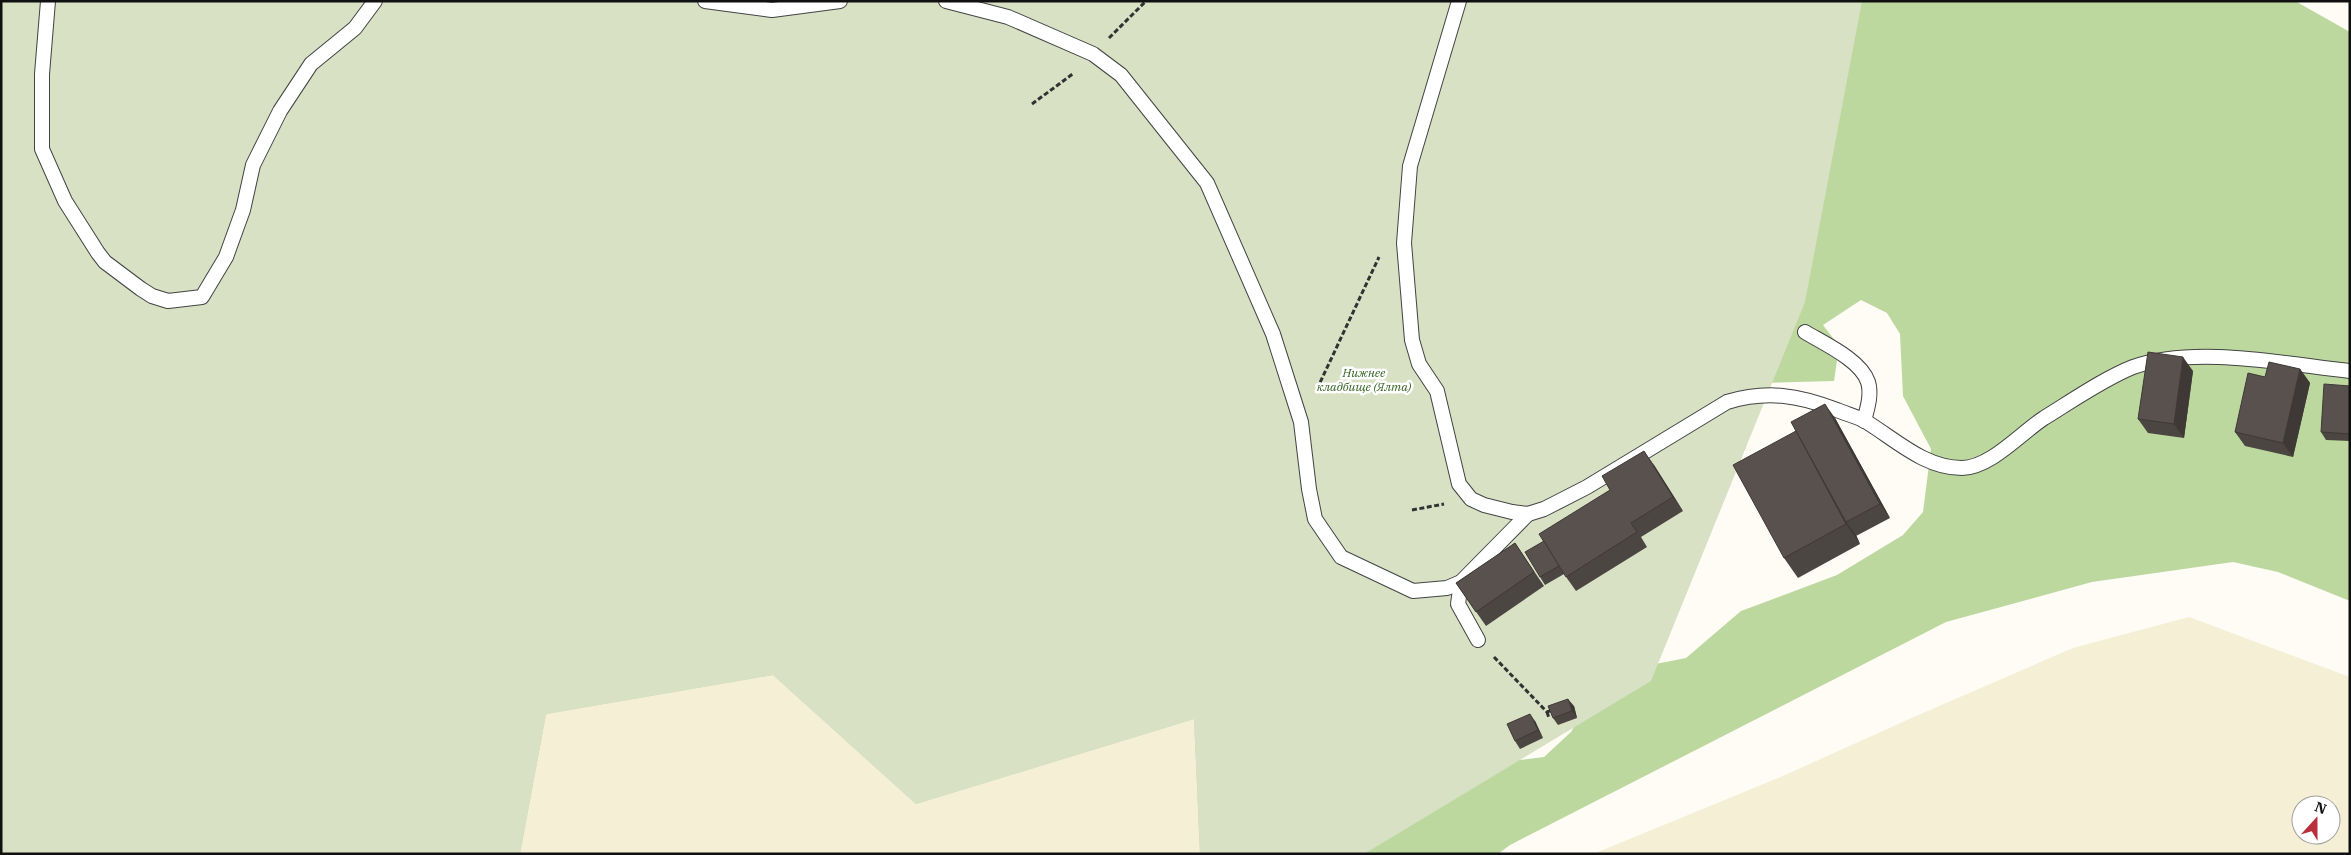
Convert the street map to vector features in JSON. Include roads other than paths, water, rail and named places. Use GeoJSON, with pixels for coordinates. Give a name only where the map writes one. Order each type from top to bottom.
{"type":"FeatureCollection","features":[{"type":"Feature","properties":{"kind":"lane"},"geometry":{"type":"LineString","coordinates":[[48,1],[42,74],[42,149],[64,201],[102,258],[152,296],[168,302],[202,297],[226,256],[244,210],[253,165],[280,111],[312,64],[355,28],[375,1]]}},
{"type":"Feature","properties":{"kind":"lane"},"geometry":{"type":"LineString","coordinates":[[705,1],[772,10],[840,1]]}},
{"type":"Feature","properties":{"kind":"lane"},"geometry":{"type":"LineString","coordinates":[[946,1],[1008,17],[1095,55],[1121,75],[1207,183],[1273,334],[1301,422],[1309,489],[1315,519],[1341,557],[1413,591],[1447,588],[1461,582],[1528,514],[1558,502],[1587,487],[1720,405],[1746,396],[1789,395],[1810,400],[1864,421],[1900,447],[1920,456],[1960,468],[1975,467],[2043,419],[2119,373],[2135,366],[2175,359],[2215,357],[2350,371]]}},
{"type":"Feature","properties":{"kind":"lane"},"geometry":{"type":"LineString","coordinates":[[1459,1],[1410,166],[1404,243],[1412,340],[1419,364],[1437,391],[1446,421],[1459,484],[1471,499],[1484,505],[1528,514]]}},
{"type":"Feature","properties":{"kind":"lane"},"geometry":{"type":"LineString","coordinates":[[1805,332],[1856,365],[1868,382],[1869,400],[1864,421]]}},
{"type":"Feature","properties":{"kind":"lane"},"geometry":{"type":"LineString","coordinates":[[1461,582],[1458,604],[1478,640]]}},
{"type":"Feature","properties":{"kind":"park label","name":"Нижнее кладбище (Ялта)"},"geometry":{"type":"Point","coordinates":[1364,380]}}]}
